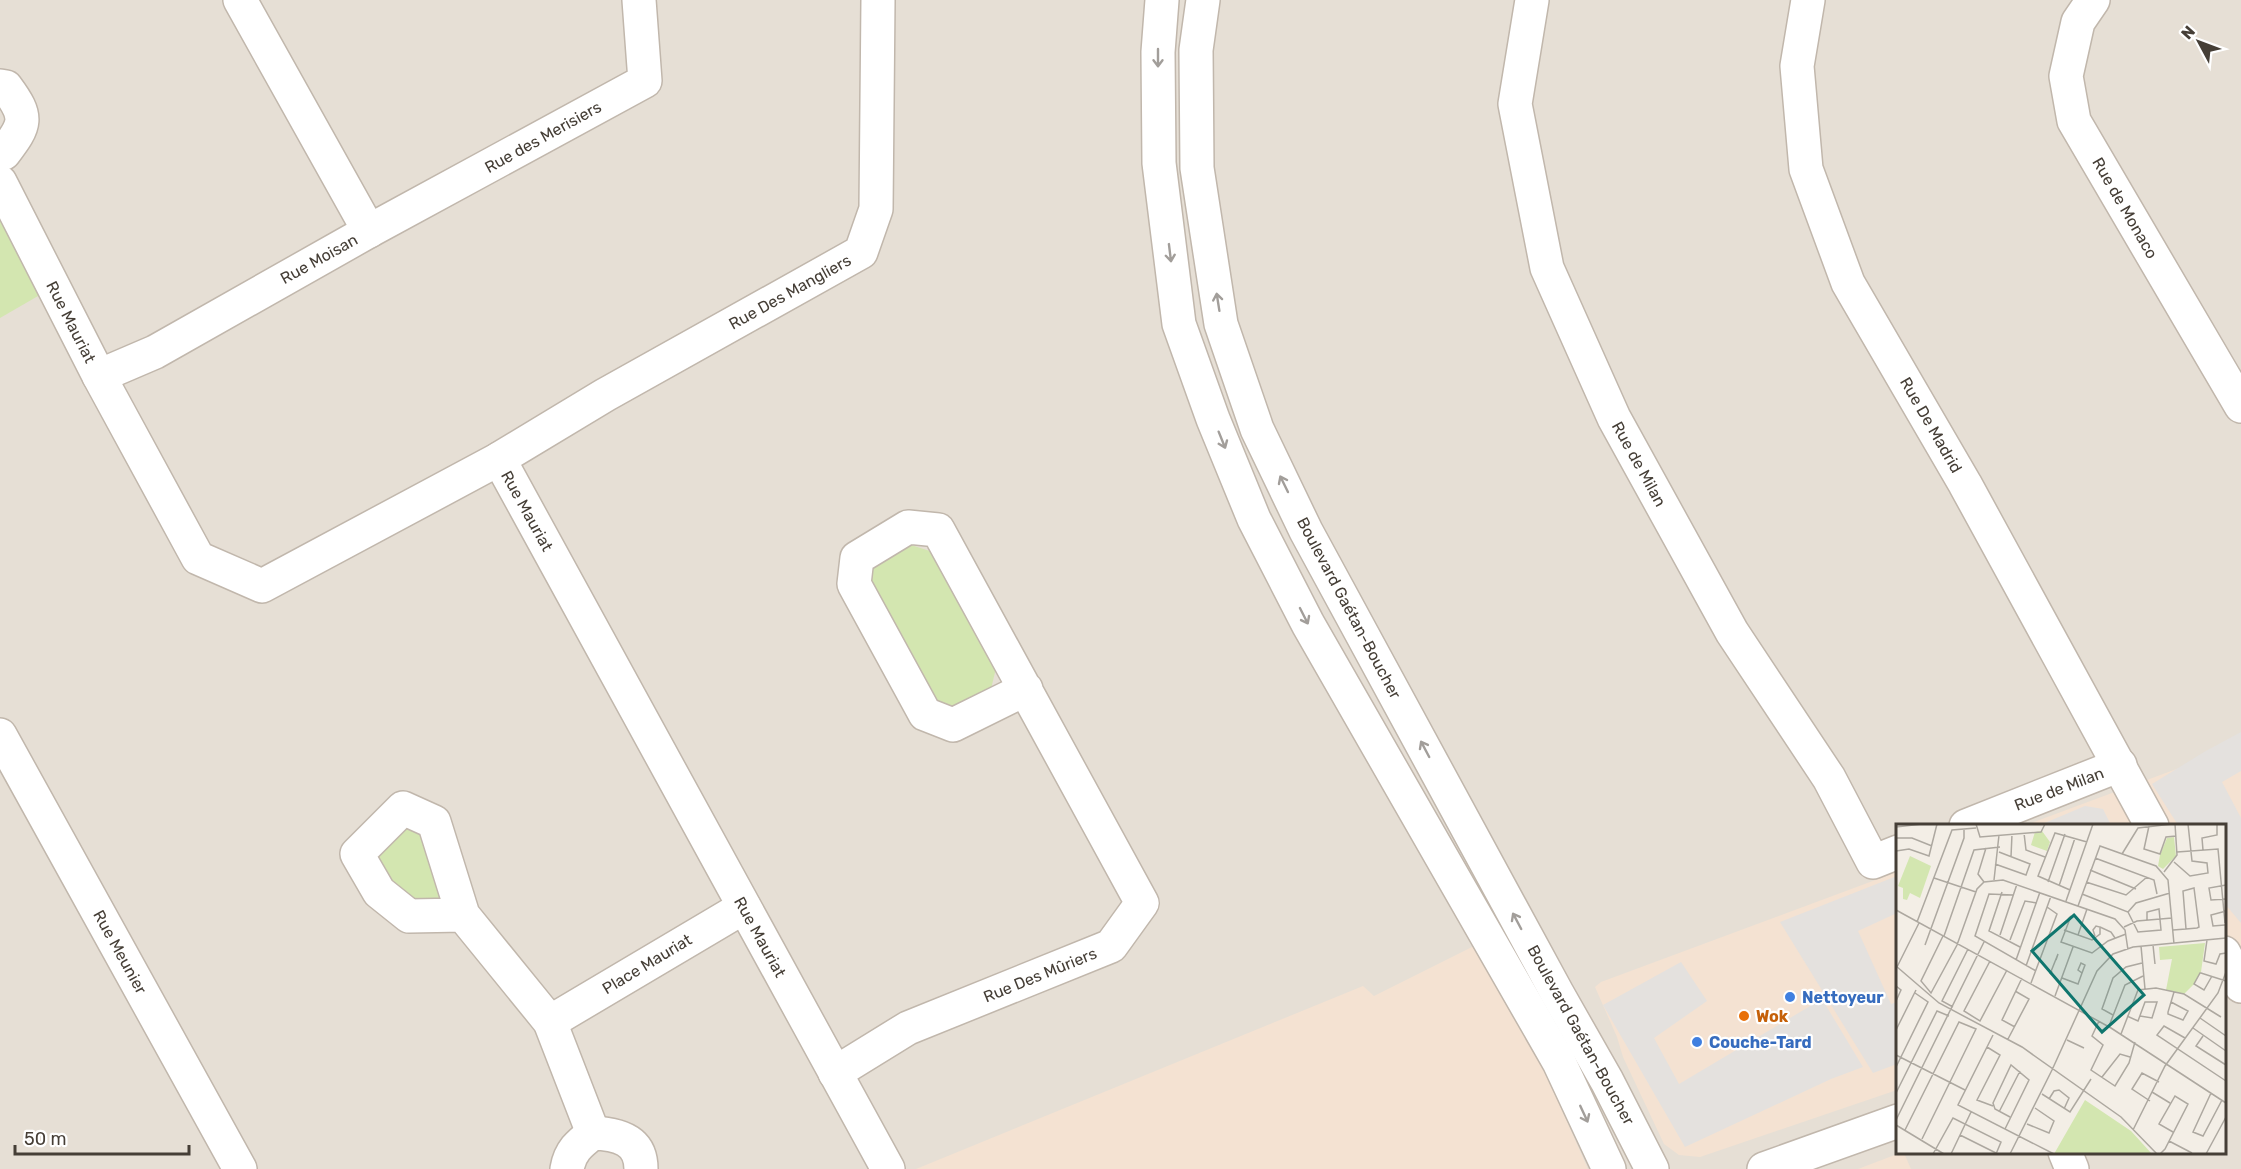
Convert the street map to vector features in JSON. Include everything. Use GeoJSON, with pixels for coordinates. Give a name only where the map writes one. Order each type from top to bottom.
{"type":"FeatureCollection","features":[{"type":"Feature","properties":{"kind":"street","name":"Rue Moisan"},"geometry":{"type":"LineString","coordinates":[[99,376],[155,352],[369,231],[240,0]]}},
{"type":"Feature","properties":{"kind":"street","name":"Rue des Merisiers"},"geometry":{"type":"LineString","coordinates":[[369,231],[645,81],[639,0]]}},
{"type":"Feature","properties":{"kind":"street","name":"Rue Des Mangliers"},"geometry":{"type":"LineString","coordinates":[[499,459],[605,395],[861,252],[876,209],[878,0]]}},
{"type":"Feature","properties":{"kind":"street","name":"Boulevard Gaétan-Boucher"},"geometry":{"type":"LineString","coordinates":[[1162,0],[1158,52],[1159,163],[1179,324],[1213,419],[1254,519],[1308,624],[1558,1062],[1609,1169]]}},
{"type":"Feature","properties":{"kind":"street","name":"Boulevard Gaétan-Boucher"},"geometry":{"type":"LineString","coordinates":[[1203,0],[1196,50],[1197,168],[1221,324],[1257,429],[1306,531],[1607,1081],[1652,1169]]}},
{"type":"Feature","properties":{"kind":"street","name":"Rue de Milan"},"geometry":{"type":"LineString","coordinates":[[1532,0],[1515,104],[1547,268],[1614,418],[1732,632],[1829,778],[1873,862],[1896,853]]}},
{"type":"Feature","properties":{"kind":"street","name":"Rue De Madrid"},"geometry":{"type":"LineString","coordinates":[[1808,0],[1797,66],[1806,169],[1848,283],[1965,484],[2151,824]]}},
{"type":"Feature","properties":{"kind":"street","name":"Rue de Monaco"},"geometry":{"type":"LineString","coordinates":[[2093,0],[2078,22],[2066,76],[2074,120],[2241,406]]}},
{"type":"Feature","properties":{"kind":"street"},"geometry":{"type":"LineString","coordinates":[[0,86],[6,87],[21,107],[22,130],[4,153],[0,154]]}},
{"type":"Feature","properties":{"kind":"street","name":"Rue Mauriat"},"geometry":{"type":"LineString","coordinates":[[0,182],[99,376],[198,558],[262,586],[499,459],[888,1169]]}},
{"type":"Feature","properties":{"kind":"street","name":"Rue Des Mûriers"},"geometry":{"type":"LineString","coordinates":[[835,1073],[908,1028],[1111,946],[1142,903],[1026,690],[938,530],[908,527],[857,558],[854,584],[925,714],[953,725],[1026,690]]}},
{"type":"Feature","properties":{"kind":"street","name":"Rue Meunier"},"geometry":{"type":"LineString","coordinates":[[0,735],[240,1169]]}},
{"type":"Feature","properties":{"kind":"street","name":"Rue de Milan"},"geometry":{"type":"LineString","coordinates":[[1969,824],[2120,765]]}},
{"type":"Feature","properties":{"kind":"street","name":"Place Mauriat"},"geometry":{"type":"LineString","coordinates":[[550,1022],[744,907]]}},
{"type":"Feature","properties":{"kind":"street"},"geometry":{"type":"LineString","coordinates":[[463,915],[550,1022],[593,1133]]}},
{"type":"Feature","properties":{"kind":"street"},"geometry":{"type":"LineString","coordinates":[[2226,957],[2241,986]]}},
{"type":"Feature","properties":{"kind":"street"},"geometry":{"type":"LineString","coordinates":[[2226,1003],[2241,998]]}},
{"type":"Feature","properties":{"kind":"street"},"geometry":{"type":"LineString","coordinates":[[1764,1169],[1896,1122]]}},
{"type":"Feature","properties":{"kind":"street"},"geometry":{"type":"LineString","coordinates":[[567,1169],[569,1158],[575,1147],[593,1133],[616,1134],[628,1141],[636,1150],[641,1169]]}},
{"type":"Feature","properties":{"kind":"street"},"geometry":{"type":"LineString","coordinates":[[2066,1154],[2072,1169]]}},
{"type":"Feature","properties":{"kind":"shaded area"},"geometry":{"type":"Polygon","coordinates":[[[0,0],[2241,0],[2241,1169],[0,1169],[0,0]]]}},
{"type":"Feature","properties":{"kind":"shaded area"},"geometry":{"type":"Polygon","coordinates":[[[2241,732],[2241,771],[2222,782],[2241,818],[2241,923],[2226,905],[2226,824],[2177,824],[2152,784],[2241,732]]]}},
{"type":"Feature","properties":{"kind":"shaded area"},"geometry":{"type":"Polygon","coordinates":[[[2241,745],[2241,976],[2226,981],[2226,824],[2028,824],[2241,745]]]}},
{"type":"Feature","properties":{"kind":"shaded area"},"geometry":{"type":"Polygon","coordinates":[[[2085,806],[2103,809],[2110,824],[2042,824],[2085,806]]]}},
{"type":"Feature","properties":{"kind":"shaded area"},"geometry":{"type":"Polygon","coordinates":[[[1896,872],[1896,1090],[1700,1157],[1679,1155],[1664,1144],[1623,1057],[1617,1037],[1595,987],[1601,982],[1896,872]]]}},
{"type":"Feature","properties":{"kind":"shaded area"},"geometry":{"type":"Polygon","coordinates":[[[1896,876],[1896,913],[1858,931],[1891,1004],[1896,1002],[1896,1064],[1873,1073],[1780,922],[1896,876]]]}},
{"type":"Feature","properties":{"kind":"shaded area"},"geometry":{"type":"Polygon","coordinates":[[[1482,942],[1521,1018],[1588,1169],[916,1169],[1363,986],[1374,996],[1482,942]]]}},
{"type":"Feature","properties":{"kind":"shaded area"},"geometry":{"type":"Polygon","coordinates":[[[1681,962],[1707,1001],[1654,1038],[1679,1084],[1822,999],[1863,1067],[1831,1079],[1685,1147],[1603,1005],[1681,962]]]}},
{"type":"Feature","properties":{"kind":"shaded area"},"geometry":{"type":"Polygon","coordinates":[[[1897,1154],[1904,1154],[1911,1169],[1858,1169],[1897,1154]]]}},
{"type":"Feature","properties":{"kind":"green space"},"geometry":{"type":"Polygon","coordinates":[[[0,214],[45,292],[0,318],[0,214]]]}},
{"type":"Feature","properties":{"kind":"green space"},"geometry":{"type":"Polygon","coordinates":[[[908,544],[936,553],[998,660],[991,689],[958,709],[931,700],[871,594],[872,567],[908,544]]]}},
{"type":"Feature","properties":{"kind":"green space"},"geometry":{"type":"Polygon","coordinates":[[[406,815],[427,830],[456,909],[409,910],[364,855],[406,815]]]}},
{"type":"Feature","properties":{"kind":"place","name":"Nettoyeur"},"geometry":{"type":"Point","coordinates":[1790,997]}},
{"type":"Feature","properties":{"kind":"place","name":"Wok"},"geometry":{"type":"Point","coordinates":[1744,1016]}},
{"type":"Feature","properties":{"kind":"place","name":"Couche-Tard"},"geometry":{"type":"Point","coordinates":[1697,1042]}}]}
